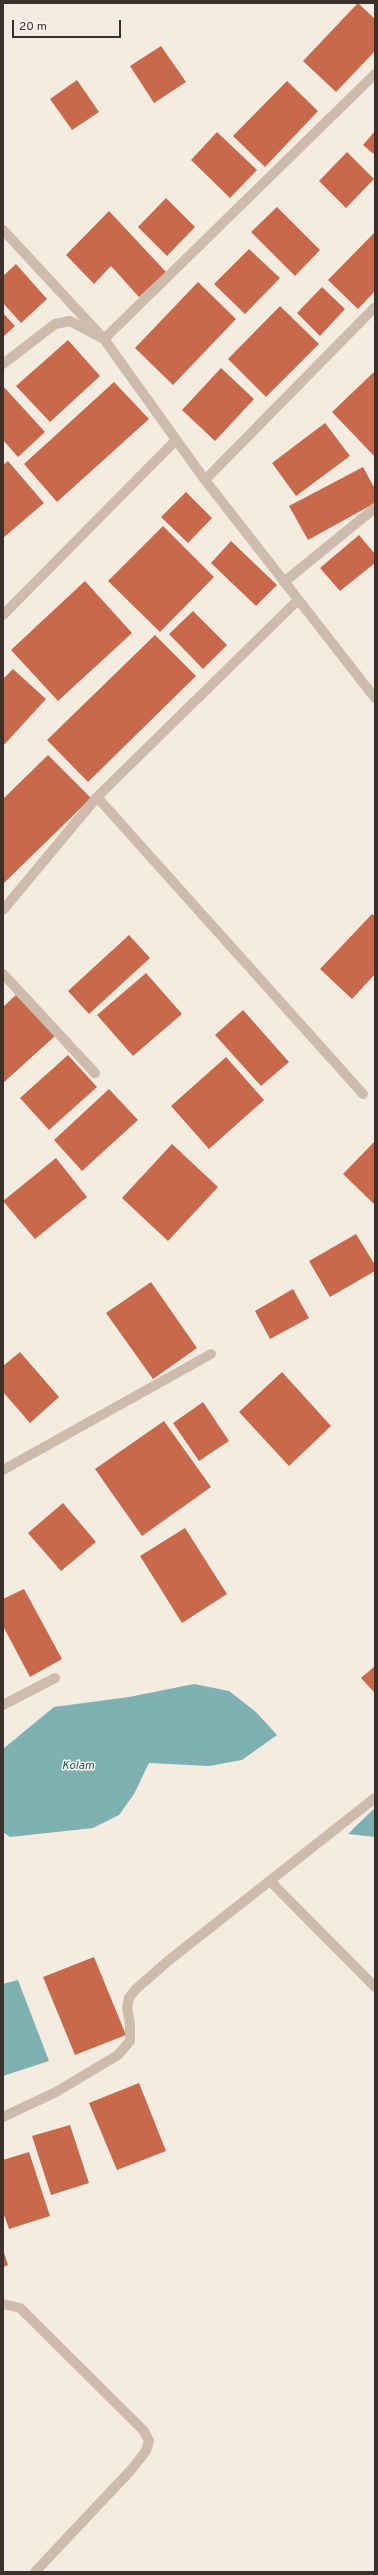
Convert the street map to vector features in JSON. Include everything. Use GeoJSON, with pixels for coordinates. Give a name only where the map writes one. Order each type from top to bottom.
{"type":"FeatureCollection","features":[{"type":"Feature","properties":{"kind":"street"},"geometry":{"type":"LineString","coordinates":[[104,339],[375,74]]}},
{"type":"Feature","properties":{"kind":"street"},"geometry":{"type":"LineString","coordinates":[[3,230],[104,339],[205,480],[375,698]]}},
{"type":"Feature","properties":{"kind":"street"},"geometry":{"type":"LineString","coordinates":[[205,480],[375,307]]}},
{"type":"Feature","properties":{"kind":"street"},"geometry":{"type":"LineString","coordinates":[[3,364],[55,324],[70,321],[104,339]]}},
{"type":"Feature","properties":{"kind":"street"},"geometry":{"type":"LineString","coordinates":[[3,615],[176,440]]}},
{"type":"Feature","properties":{"kind":"street"},"geometry":{"type":"LineString","coordinates":[[284,582],[375,508]]}},
{"type":"Feature","properties":{"kind":"street"},"geometry":{"type":"LineString","coordinates":[[3,910],[97,798],[298,600]]}},
{"type":"Feature","properties":{"kind":"street"},"geometry":{"type":"LineString","coordinates":[[97,798],[363,1094]]}},
{"type":"Feature","properties":{"kind":"street"},"geometry":{"type":"LineString","coordinates":[[3,974],[95,1073]]}},
{"type":"Feature","properties":{"kind":"street"},"geometry":{"type":"LineString","coordinates":[[3,1470],[211,1354]]}},
{"type":"Feature","properties":{"kind":"street"},"geometry":{"type":"LineString","coordinates":[[3,1705],[55,1678]]}},
{"type":"Feature","properties":{"kind":"street"},"geometry":{"type":"LineString","coordinates":[[3,2117],[56,2092],[118,2055],[130,2041],[130,2024],[127,2006],[129,1998],[135,1990],[168,1961],[375,1798]]}},
{"type":"Feature","properties":{"kind":"street"},"geometry":{"type":"LineString","coordinates":[[270,1881],[375,1987]]}},
{"type":"Feature","properties":{"kind":"street"},"geometry":{"type":"LineString","coordinates":[[3,2304],[20,2308],[144,2431],[149,2441],[146,2451],[131,2470],[35,2572]]}},
{"type":"Feature","properties":{"kind":"water","name":"Kolam"},"geometry":{"type":"Polygon","coordinates":[[[194,1684],[229,1691],[256,1712],[277,1735],[242,1760],[209,1766],[149,1763],[134,1794],[119,1815],[93,1828],[10,1837],[3,1832],[3,1749],[54,1707],[129,1697],[194,1684]]]}},
{"type":"Feature","properties":{"kind":"water"},"geometry":{"type":"Polygon","coordinates":[[[375,1808],[375,1837],[348,1834],[358,1824],[375,1808]]]}},
{"type":"Feature","properties":{"kind":"water"},"geometry":{"type":"Polygon","coordinates":[[[18,1980],[49,2061],[3,2076],[3,1984],[18,1980]]]}},
{"type":"Feature","properties":{"kind":"building"},"geometry":{"type":"Polygon","coordinates":[[[358,3],[375,19],[375,51],[336,92],[303,61],[358,3]]]}},
{"type":"Feature","properties":{"kind":"building"},"geometry":{"type":"Polygon","coordinates":[[[161,46],[186,82],[154,103],[130,66],[161,46]]]}},
{"type":"Feature","properties":{"kind":"building"},"geometry":{"type":"Polygon","coordinates":[[[77,80],[99,112],[72,130],[50,99],[77,80]]]}},
{"type":"Feature","properties":{"kind":"building"},"geometry":{"type":"Polygon","coordinates":[[[287,81],[318,111],[265,167],[233,136],[287,81]]]}},
{"type":"Feature","properties":{"kind":"building"},"geometry":{"type":"Polygon","coordinates":[[[375,131],[375,155],[363,145],[375,131]]]}},
{"type":"Feature","properties":{"kind":"building"},"geometry":{"type":"Polygon","coordinates":[[[217,132],[257,170],[230,198],[191,160],[217,132]]]}},
{"type":"Feature","properties":{"kind":"building"},"geometry":{"type":"Polygon","coordinates":[[[347,152],[374,179],[346,208],[319,181],[347,152]]]}},
{"type":"Feature","properties":{"kind":"building"},"geometry":{"type":"Polygon","coordinates":[[[166,198],[195,227],[167,256],[138,227],[166,198]]]}},
{"type":"Feature","properties":{"kind":"building"},"geometry":{"type":"Polygon","coordinates":[[[277,207],[320,250],[295,276],[251,232],[277,207]]]}},
{"type":"Feature","properties":{"kind":"building"},"geometry":{"type":"Polygon","coordinates":[[[109,211],[166,272],[139,297],[111,266],[94,284],[66,255],[109,211]]]}},
{"type":"Feature","properties":{"kind":"building"},"geometry":{"type":"Polygon","coordinates":[[[375,232],[375,291],[358,309],[328,280],[375,232]]]}},
{"type":"Feature","properties":{"kind":"building"},"geometry":{"type":"Polygon","coordinates":[[[249,249],[280,278],[245,314],[214,284],[249,249]]]}},
{"type":"Feature","properties":{"kind":"building"},"geometry":{"type":"Polygon","coordinates":[[[16,264],[47,299],[21,323],[3,303],[3,276],[16,264]]]}},
{"type":"Feature","properties":{"kind":"building"},"geometry":{"type":"Polygon","coordinates":[[[198,282],[236,319],[173,385],[135,348],[198,282]]]}},
{"type":"Feature","properties":{"kind":"building"},"geometry":{"type":"Polygon","coordinates":[[[322,287],[345,309],[320,336],[297,313],[322,287]]]}},
{"type":"Feature","properties":{"kind":"building"},"geometry":{"type":"Polygon","coordinates":[[[280,306],[319,344],[266,397],[228,359],[280,306]]]}},
{"type":"Feature","properties":{"kind":"building"},"geometry":{"type":"Polygon","coordinates":[[[3,313],[15,326],[3,337],[3,313]]]}},
{"type":"Feature","properties":{"kind":"building"},"geometry":{"type":"Polygon","coordinates":[[[68,340],[100,376],[50,422],[16,386],[68,340]]]}},
{"type":"Feature","properties":{"kind":"building"},"geometry":{"type":"Polygon","coordinates":[[[221,368],[254,399],[215,441],[182,410],[221,368]]]}},
{"type":"Feature","properties":{"kind":"building"},"geometry":{"type":"Polygon","coordinates":[[[375,371],[375,457],[332,412],[375,371]]]}},
{"type":"Feature","properties":{"kind":"building"},"geometry":{"type":"Polygon","coordinates":[[[114,382],[149,419],[57,502],[24,464],[114,382]]]}},
{"type":"Feature","properties":{"kind":"building"},"geometry":{"type":"Polygon","coordinates":[[[3,386],[45,432],[18,457],[3,440],[3,386]]]}},
{"type":"Feature","properties":{"kind":"building"},"geometry":{"type":"Polygon","coordinates":[[[325,423],[350,456],[296,496],[272,463],[325,423]]]}},
{"type":"Feature","properties":{"kind":"building"},"geometry":{"type":"Polygon","coordinates":[[[8,461],[44,503],[3,538],[3,465],[8,461]]]}},
{"type":"Feature","properties":{"kind":"building"},"geometry":{"type":"Polygon","coordinates":[[[363,467],[375,489],[375,503],[308,540],[289,506],[363,467]]]}},
{"type":"Feature","properties":{"kind":"building"},"geometry":{"type":"Polygon","coordinates":[[[186,492],[212,518],[188,543],[161,517],[186,492]]]}},
{"type":"Feature","properties":{"kind":"building"},"geometry":{"type":"Polygon","coordinates":[[[163,526],[214,577],[160,632],[108,581],[163,526]]]}},
{"type":"Feature","properties":{"kind":"building"},"geometry":{"type":"Polygon","coordinates":[[[359,535],[375,554],[375,563],[340,591],[320,568],[359,535]]]}},
{"type":"Feature","properties":{"kind":"building"},"geometry":{"type":"Polygon","coordinates":[[[231,541],[277,585],[256,606],[211,563],[231,541]]]}},
{"type":"Feature","properties":{"kind":"building"},"geometry":{"type":"Polygon","coordinates":[[[85,581],[132,633],[58,701],[11,650],[85,581]]]}},
{"type":"Feature","properties":{"kind":"building"},"geometry":{"type":"Polygon","coordinates":[[[193,611],[227,645],[203,669],[169,634],[193,611]]]}},
{"type":"Feature","properties":{"kind":"building"},"geometry":{"type":"Polygon","coordinates":[[[155,635],[196,676],[88,782],[47,740],[155,635]]]}},
{"type":"Feature","properties":{"kind":"building"},"geometry":{"type":"Polygon","coordinates":[[[13,669],[46,699],[3,746],[3,679],[13,669]]]}},
{"type":"Feature","properties":{"kind":"building"},"geometry":{"type":"Polygon","coordinates":[[[48,755],[91,798],[3,884],[3,799],[48,755]]]}},
{"type":"Feature","properties":{"kind":"building"},"geometry":{"type":"Polygon","coordinates":[[[372,914],[375,916],[375,974],[352,999],[320,969],[372,914]]]}},
{"type":"Feature","properties":{"kind":"building"},"geometry":{"type":"Polygon","coordinates":[[[129,935],[150,958],[89,1014],[68,991],[129,935]]]}},
{"type":"Feature","properties":{"kind":"building"},"geometry":{"type":"Polygon","coordinates":[[[146,973],[182,1014],[133,1056],[97,1015],[146,973]]]}},
{"type":"Feature","properties":{"kind":"building"},"geometry":{"type":"Polygon","coordinates":[[[16,995],[55,1036],[3,1083],[3,1007],[16,995]]]}},
{"type":"Feature","properties":{"kind":"building"},"geometry":{"type":"Polygon","coordinates":[[[243,1010],[289,1062],[261,1086],[215,1035],[243,1010]]]}},
{"type":"Feature","properties":{"kind":"building"},"geometry":{"type":"Polygon","coordinates":[[[68,1055],[97,1087],[49,1130],[20,1098],[68,1055]]]}},
{"type":"Feature","properties":{"kind":"building"},"geometry":{"type":"Polygon","coordinates":[[[226,1057],[264,1100],[209,1149],[171,1106],[226,1057]]]}},
{"type":"Feature","properties":{"kind":"building"},"geometry":{"type":"Polygon","coordinates":[[[109,1089],[138,1120],[82,1171],[54,1140],[109,1089]]]}},
{"type":"Feature","properties":{"kind":"building"},"geometry":{"type":"Polygon","coordinates":[[[375,1141],[375,1205],[343,1174],[375,1141]]]}},
{"type":"Feature","properties":{"kind":"building"},"geometry":{"type":"Polygon","coordinates":[[[172,1144],[218,1187],[168,1241],[122,1198],[172,1144]]]}},
{"type":"Feature","properties":{"kind":"building"},"geometry":{"type":"Polygon","coordinates":[[[56,1158],[87,1197],[35,1239],[3,1201],[56,1158]]]}},
{"type":"Feature","properties":{"kind":"building"},"geometry":{"type":"Polygon","coordinates":[[[356,1234],[375,1265],[375,1271],[330,1297],[309,1261],[356,1234]]]}},
{"type":"Feature","properties":{"kind":"building"},"geometry":{"type":"Polygon","coordinates":[[[151,1282],[197,1348],[153,1379],[106,1313],[151,1282]]]}},
{"type":"Feature","properties":{"kind":"building"},"geometry":{"type":"Polygon","coordinates":[[[293,1289],[309,1318],[270,1339],[255,1311],[293,1289]]]}},
{"type":"Feature","properties":{"kind":"building"},"geometry":{"type":"Polygon","coordinates":[[[20,1352],[59,1397],[30,1423],[3,1392],[3,1366],[20,1352]]]}},
{"type":"Feature","properties":{"kind":"building"},"geometry":{"type":"Polygon","coordinates":[[[282,1372],[331,1426],[289,1466],[239,1412],[282,1372]]]}},
{"type":"Feature","properties":{"kind":"building"},"geometry":{"type":"Polygon","coordinates":[[[203,1402],[229,1441],[199,1461],[173,1423],[203,1402]]]}},
{"type":"Feature","properties":{"kind":"building"},"geometry":{"type":"Polygon","coordinates":[[[164,1421],[211,1487],[142,1536],[95,1469],[164,1421]]]}},
{"type":"Feature","properties":{"kind":"building"},"geometry":{"type":"Polygon","coordinates":[[[63,1503],[96,1542],[61,1571],[28,1533],[63,1503]]]}},
{"type":"Feature","properties":{"kind":"building"},"geometry":{"type":"Polygon","coordinates":[[[185,1528],[227,1594],[182,1623],[140,1556],[185,1528]]]}},
{"type":"Feature","properties":{"kind":"building"},"geometry":{"type":"Polygon","coordinates":[[[24,1589],[62,1659],[30,1677],[3,1626],[3,1599],[24,1589]]]}},
{"type":"Feature","properties":{"kind":"building"},"geometry":{"type":"Polygon","coordinates":[[[375,1666],[375,1693],[361,1678],[375,1666]]]}},
{"type":"Feature","properties":{"kind":"building"},"geometry":{"type":"Polygon","coordinates":[[[94,1957],[126,2035],[75,2055],[43,1977],[94,1957]]]}},
{"type":"Feature","properties":{"kind":"building"},"geometry":{"type":"Polygon","coordinates":[[[139,2083],[166,2151],[117,2170],[89,2103],[139,2083]]]}},
{"type":"Feature","properties":{"kind":"building"},"geometry":{"type":"Polygon","coordinates":[[[70,2125],[89,2183],[51,2195],[32,2136],[70,2125]]]}},
{"type":"Feature","properties":{"kind":"building"},"geometry":{"type":"Polygon","coordinates":[[[29,2152],[50,2216],[9,2229],[3,2212],[3,2160],[29,2152]]]}},
{"type":"Feature","properties":{"kind":"building"},"geometry":{"type":"Polygon","coordinates":[[[3,2250],[8,2265],[3,2267],[3,2250]]]}}]}
